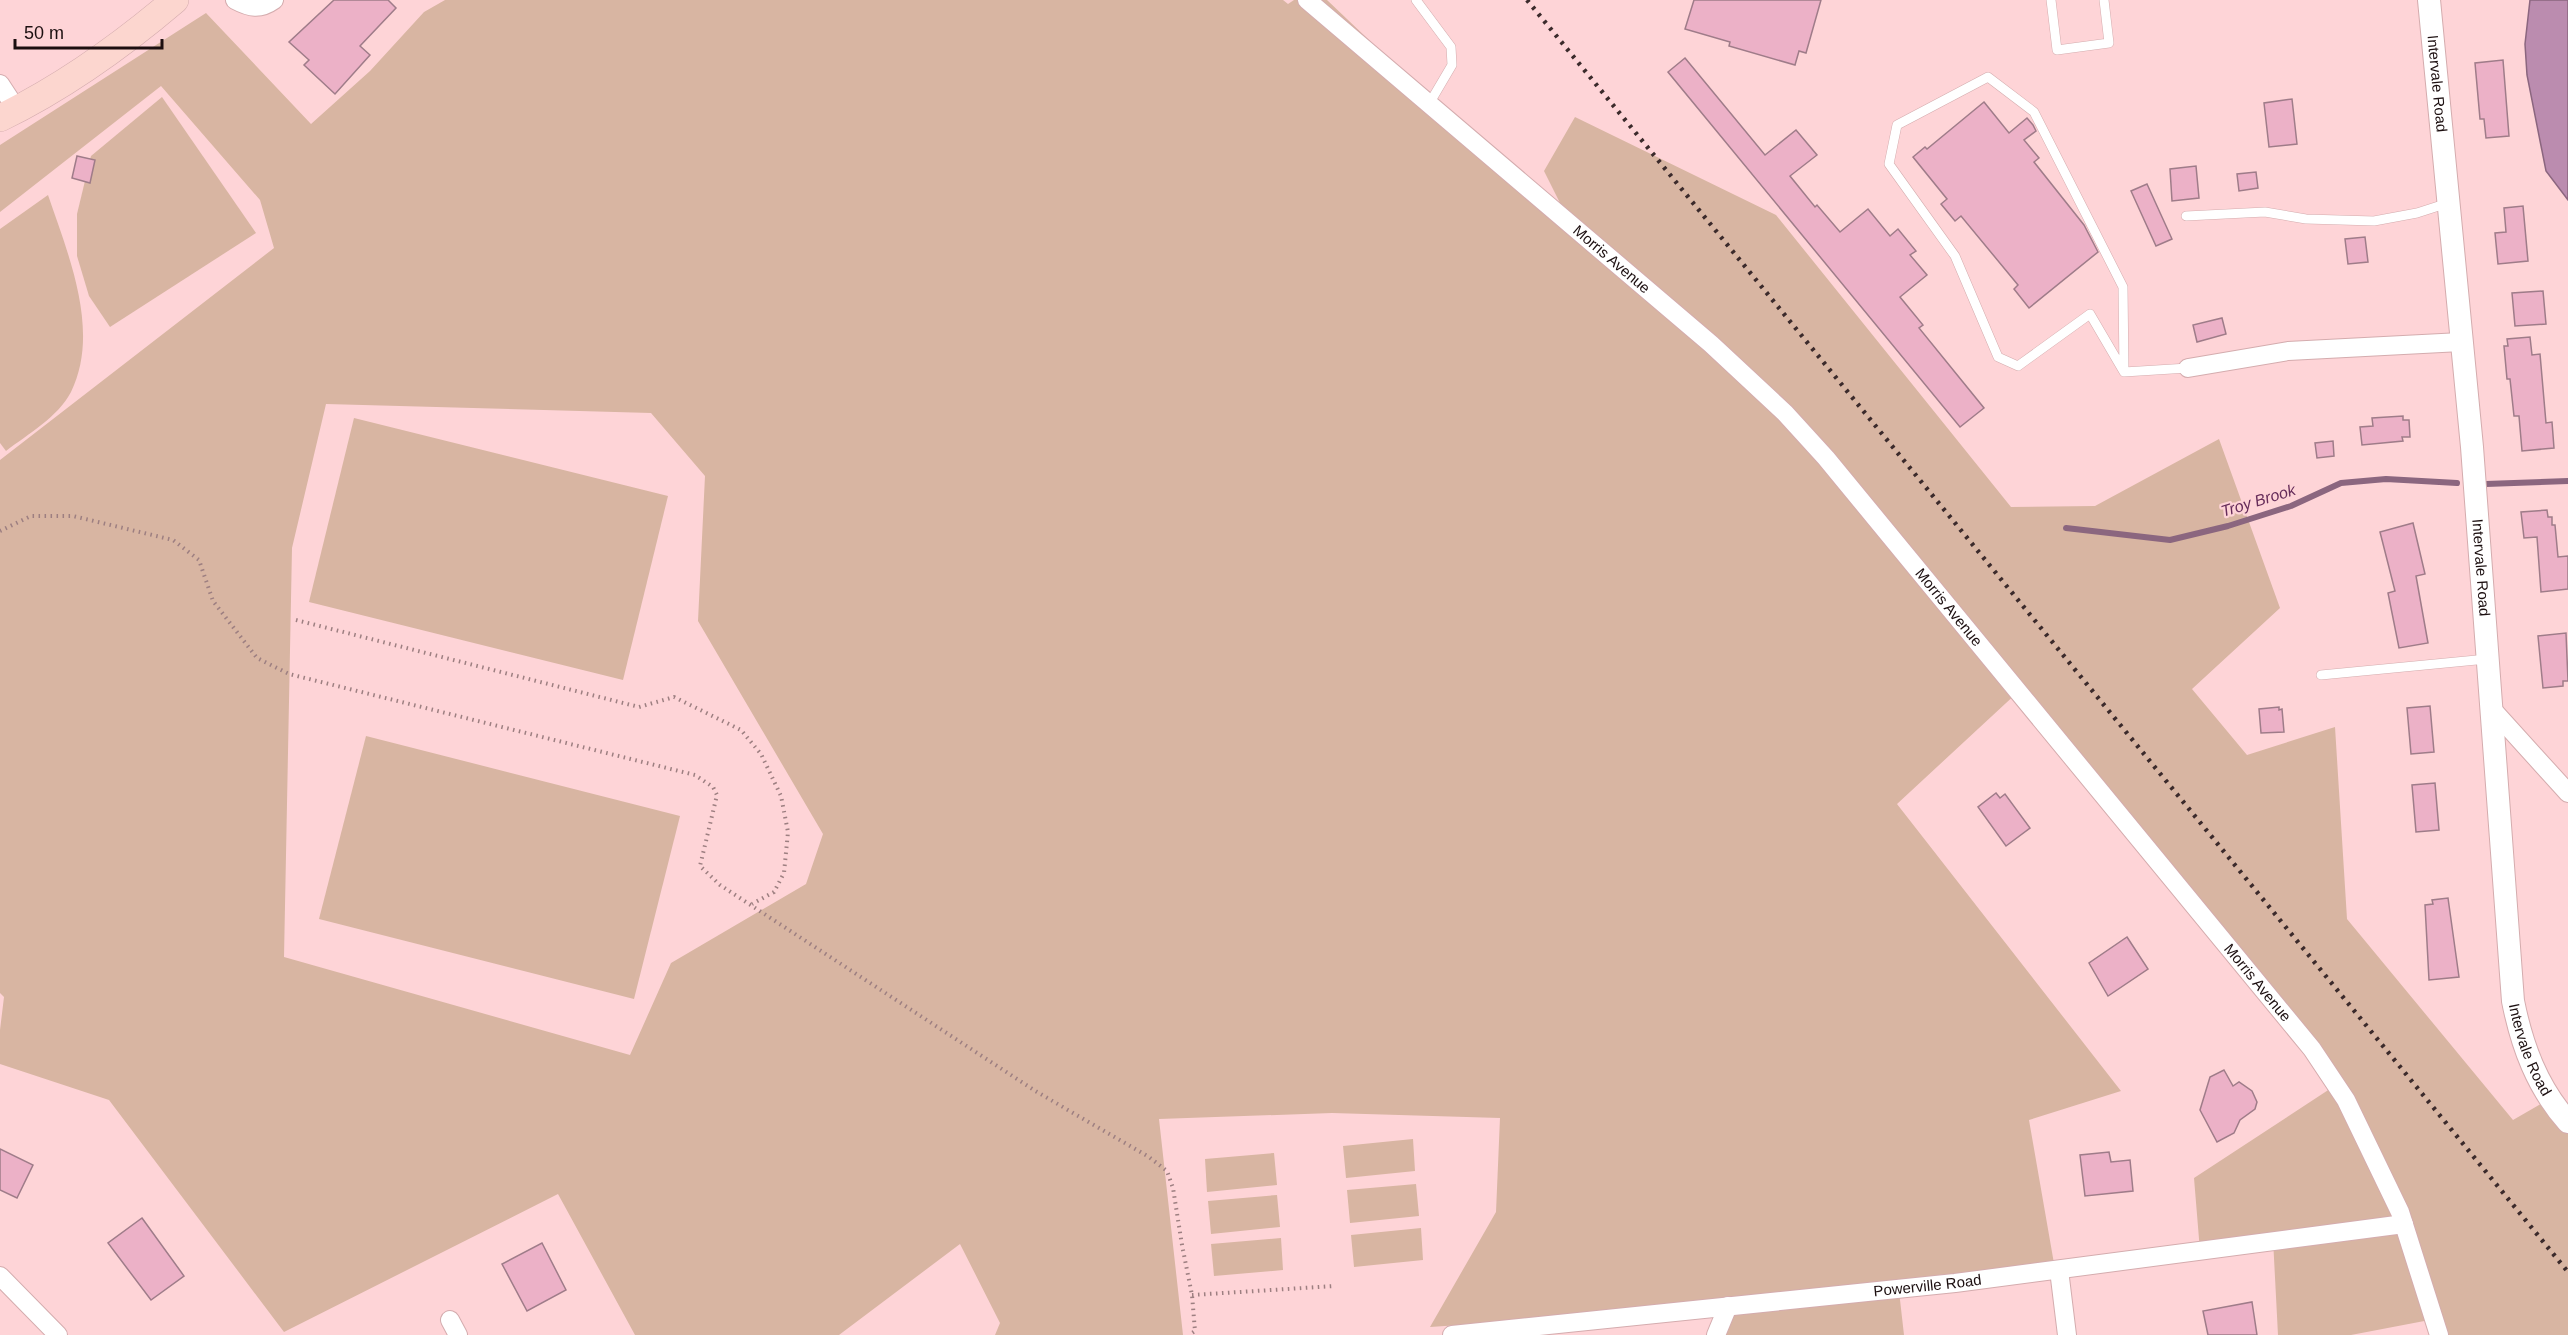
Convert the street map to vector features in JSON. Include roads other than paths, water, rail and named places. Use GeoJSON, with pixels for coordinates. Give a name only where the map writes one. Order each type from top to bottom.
{"type":"FeatureCollection","features":[{"type":"Feature","properties":{"kind":"main road"},"geometry":{"type":"LineString","coordinates":[[9,114],[82,72],[137,33],[175,0]]}},
{"type":"Feature","properties":{"kind":"street"},"geometry":{"type":"LineString","coordinates":[[235,0],[257,8],[274,0]]}},
{"type":"Feature","properties":{"kind":"street","name":"Morris Avenue"},"geometry":{"type":"LineString","coordinates":[[1307,0],[1712,344],[1785,413],[1826,458],[2312,1049],[2346,1100],[2381,1171],[2404,1224],[2439,1335]]}},
{"type":"Feature","properties":{"kind":"street","name":"Intervale Road"},"geometry":{"type":"LineString","coordinates":[[2429,0],[2462,342],[2513,1001],[2526,1053],[2539,1080],[2568,1122]]}},
{"type":"Feature","properties":{"kind":"street"},"geometry":{"type":"LineString","coordinates":[[0,84],[9,114]]}},
{"type":"Feature","properties":{"kind":"street"},"geometry":{"type":"LineString","coordinates":[[2187,368],[2288,351],[2462,342]]}},
{"type":"Feature","properties":{"kind":"street"},"geometry":{"type":"LineString","coordinates":[[2491,708],[2568,793]]}},
{"type":"Feature","properties":{"kind":"street","name":"Powerville Road"},"geometry":{"type":"LineString","coordinates":[[1452,1335],[2059,1270],[2404,1224]]}},
{"type":"Feature","properties":{"kind":"street"},"geometry":{"type":"LineString","coordinates":[[2059,1270],[2067,1335]]}},
{"type":"Feature","properties":{"kind":"street"},"geometry":{"type":"LineString","coordinates":[[0,1276],[58,1335]]}},
{"type":"Feature","properties":{"kind":"street"},"geometry":{"type":"LineString","coordinates":[[1716,1335],[1728,1306]]}},
{"type":"Feature","properties":{"kind":"lane"},"geometry":{"type":"LineString","coordinates":[[1416,0],[1451,47],[1452,65],[1430,104]]}},
{"type":"Feature","properties":{"kind":"lane"},"geometry":{"type":"LineString","coordinates":[[2051,0],[2057,50],[2109,43],[2104,0]]}},
{"type":"Feature","properties":{"kind":"lane"},"geometry":{"type":"LineString","coordinates":[[1988,77],[2034,112],[2123,287],[2124,372],[2090,314],[2018,366],[1998,357],[1955,256],[1889,164],[1897,125],[1988,77]]}},
{"type":"Feature","properties":{"kind":"lane"},"geometry":{"type":"LineString","coordinates":[[2186,216],[2265,212],[2306,219],[2374,221],[2417,213],[2448,203]]}},
{"type":"Feature","properties":{"kind":"lane"},"geometry":{"type":"LineString","coordinates":[[2124,372],[2187,368]]}},
{"type":"Feature","properties":{"kind":"lane"},"geometry":{"type":"LineString","coordinates":[[2321,675],[2487,659]]}},
{"type":"Feature","properties":{"kind":"waterway","name":"Troy Brook"},"geometry":{"type":"LineString","coordinates":[[2066,528],[2170,540],[2228,526],[2291,506],[2341,483],[2386,479],[2457,483]]}},
{"type":"Feature","properties":{"kind":"waterway","name":"Troy Brook"},"geometry":{"type":"LineString","coordinates":[[2486,484],[2568,481]]}},
{"type":"Feature","properties":{"kind":"railway"},"geometry":{"type":"LineString","coordinates":[[1527,0],[2568,1272]]}}]}
